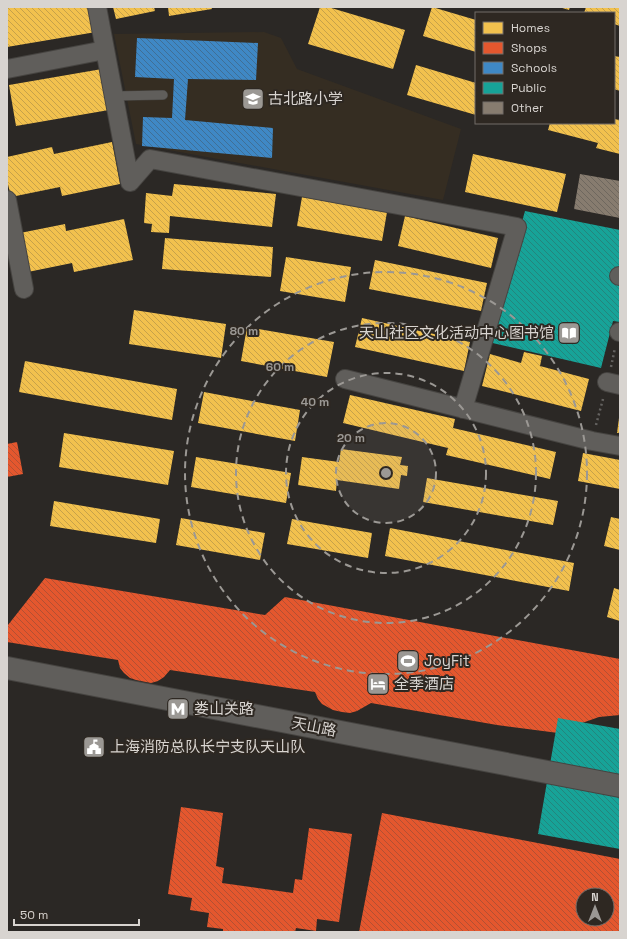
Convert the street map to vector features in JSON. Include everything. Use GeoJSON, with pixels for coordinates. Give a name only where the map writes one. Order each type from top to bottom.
{"type":"FeatureCollection","features":[{"type":"Feature","properties":{"kind":"main road","name":"天山路"},"geometry":{"type":"LineString","coordinates":[[7,668],[620,786]]}},
{"type":"Feature","properties":{"kind":"street"},"geometry":{"type":"LineString","coordinates":[[97,7],[130,182],[150,159],[517,227],[463,409]]}},
{"type":"Feature","properties":{"kind":"street"},"geometry":{"type":"LineString","coordinates":[[7,69],[105,50]]}},
{"type":"Feature","properties":{"kind":"street"},"geometry":{"type":"LineString","coordinates":[[7,200],[24,290]]}},
{"type":"Feature","properties":{"kind":"street"},"geometry":{"type":"LineString","coordinates":[[345,380],[592,441],[620,446]]}},
{"type":"Feature","properties":{"kind":"lane"},"geometry":{"type":"LineString","coordinates":[[114,96],[163,95]]}},
{"type":"Feature","properties":{"kind":"shaded area","name":"古北路小学"},"geometry":{"type":"Polygon","coordinates":[[[264,32],[281,38],[297,69],[461,129],[443,200],[136,144],[114,34],[264,32]]]}},
{"type":"Feature","properties":{"kind":"building: Homes"},"geometry":{"type":"Polygon","coordinates":[[[7,7],[91,7],[96,32],[7,47],[7,7]]]}},
{"type":"Feature","properties":{"kind":"building: Homes"},"geometry":{"type":"Polygon","coordinates":[[[113,7],[154,7],[155,11],[116,19],[113,7]]]}},
{"type":"Feature","properties":{"kind":"building: Homes"},"geometry":{"type":"Polygon","coordinates":[[[168,7],[211,7],[212,9],[169,16],[168,7]]]}},
{"type":"Feature","properties":{"kind":"building: Homes"},"geometry":{"type":"Polygon","coordinates":[[[320,7],[328,7],[405,30],[393,69],[308,44],[320,7]]]}},
{"type":"Feature","properties":{"kind":"building: Homes"},"geometry":{"type":"Polygon","coordinates":[[[432,7],[475,20],[475,52],[423,36],[432,7]]]}},
{"type":"Feature","properties":{"kind":"building: Homes"},"geometry":{"type":"Polygon","coordinates":[[[559,7],[570,7],[569,10],[559,7]]]}},
{"type":"Feature","properties":{"kind":"building: Homes"},"geometry":{"type":"Polygon","coordinates":[[[586,7],[620,7],[620,26],[615,24],[615,12],[584,12],[586,7]]]}},
{"type":"Feature","properties":{"kind":"building: Homes"},"geometry":{"type":"Polygon","coordinates":[[[615,56],[620,57],[620,91],[615,89],[615,56]]]}},
{"type":"Feature","properties":{"kind":"building: Homes"},"geometry":{"type":"Polygon","coordinates":[[[416,65],[475,83],[475,115],[407,95],[416,65]]]}},
{"type":"Feature","properties":{"kind":"building: Homes"},"geometry":{"type":"Polygon","coordinates":[[[102,69],[109,110],[16,126],[9,85],[102,69]]]}},
{"type":"Feature","properties":{"kind":"building: Homes"},"geometry":{"type":"Polygon","coordinates":[[[615,119],[620,120],[620,154],[596,148],[598,143],[548,130],[550,124],[615,124],[615,119]]]}},
{"type":"Feature","properties":{"kind":"building: Homes"},"geometry":{"type":"Polygon","coordinates":[[[112,142],[120,184],[62,196],[60,187],[11,197],[7,180],[7,157],[52,147],[54,154],[112,142]]]}},
{"type":"Feature","properties":{"kind":"building: Homes"},"geometry":{"type":"Polygon","coordinates":[[[473,154],[566,174],[557,212],[465,192],[473,154]]]}},
{"type":"Feature","properties":{"kind":"building: Homes"},"geometry":{"type":"Polygon","coordinates":[[[174,184],[276,194],[272,227],[170,216],[169,233],[151,232],[152,224],[144,223],[146,193],[172,196],[174,184]]]}},
{"type":"Feature","properties":{"kind":"building: Homes"},"geometry":{"type":"Polygon","coordinates":[[[302,197],[387,212],[382,241],[297,226],[302,197]]]}},
{"type":"Feature","properties":{"kind":"building: Homes"},"geometry":{"type":"Polygon","coordinates":[[[405,216],[498,238],[491,268],[398,246],[405,216]]]}},
{"type":"Feature","properties":{"kind":"building: Homes"},"geometry":{"type":"Polygon","coordinates":[[[124,219],[133,260],[74,272],[72,263],[23,273],[15,234],[65,224],[66,231],[124,219]]]}},
{"type":"Feature","properties":{"kind":"building: Homes"},"geometry":{"type":"Polygon","coordinates":[[[165,238],[273,247],[271,277],[162,269],[165,238]]]}},
{"type":"Feature","properties":{"kind":"building: Homes"},"geometry":{"type":"Polygon","coordinates":[[[286,257],[351,267],[345,302],[280,291],[286,257]]]}},
{"type":"Feature","properties":{"kind":"building: Homes"},"geometry":{"type":"Polygon","coordinates":[[[375,260],[487,283],[481,311],[369,289],[375,260]]]}},
{"type":"Feature","properties":{"kind":"building: Homes"},"geometry":{"type":"Polygon","coordinates":[[[134,310],[226,324],[221,358],[129,344],[134,310]]]}},
{"type":"Feature","properties":{"kind":"building: Homes"},"geometry":{"type":"Polygon","coordinates":[[[362,318],[470,342],[464,371],[355,347],[362,318]]]}},
{"type":"Feature","properties":{"kind":"building: Homes"},"geometry":{"type":"Polygon","coordinates":[[[247,327],[334,342],[327,377],[241,361],[247,327]]]}},
{"type":"Feature","properties":{"kind":"building: Homes"},"geometry":{"type":"Polygon","coordinates":[[[524,352],[542,356],[540,366],[589,379],[581,411],[482,386],[490,354],[521,363],[524,352]]]}},
{"type":"Feature","properties":{"kind":"building: Homes"},"geometry":{"type":"Polygon","coordinates":[[[25,361],[177,389],[172,420],[19,392],[25,361]]]}},
{"type":"Feature","properties":{"kind":"building: Homes"},"geometry":{"type":"Polygon","coordinates":[[[204,392],[300,410],[295,441],[198,423],[204,392]]]}},
{"type":"Feature","properties":{"kind":"building: Homes"},"geometry":{"type":"Polygon","coordinates":[[[350,395],[455,419],[453,428],[556,452],[550,479],[446,455],[448,448],[343,423],[350,395]]]}},
{"type":"Feature","properties":{"kind":"building: Homes"},"geometry":{"type":"Polygon","coordinates":[[[619,418],[620,433],[617,433],[619,418]]]}},
{"type":"Feature","properties":{"kind":"building: Homes"},"geometry":{"type":"Polygon","coordinates":[[[64,433],[174,451],[168,485],[59,467],[64,433]]]}},
{"type":"Feature","properties":{"kind":"building: Homes"},"geometry":{"type":"Polygon","coordinates":[[[341,449],[402,457],[400,465],[408,466],[407,476],[401,475],[399,489],[337,480],[336,491],[298,485],[302,457],[339,462],[341,449]]]}},
{"type":"Feature","properties":{"kind":"building: Homes"},"geometry":{"type":"Polygon","coordinates":[[[583,453],[620,460],[620,489],[578,481],[583,453]]]}},
{"type":"Feature","properties":{"kind":"building: Homes"},"geometry":{"type":"Polygon","coordinates":[[[196,457],[291,473],[286,503],[191,487],[196,457]]]}},
{"type":"Feature","properties":{"kind":"building: Homes"},"geometry":{"type":"Polygon","coordinates":[[[427,478],[558,501],[553,525],[423,502],[427,478]]]}},
{"type":"Feature","properties":{"kind":"building: Homes"},"geometry":{"type":"Polygon","coordinates":[[[54,501],[160,519],[156,543],[50,526],[54,501]]]}},
{"type":"Feature","properties":{"kind":"building: Homes"},"geometry":{"type":"Polygon","coordinates":[[[611,517],[620,519],[620,550],[604,546],[611,517]]]}},
{"type":"Feature","properties":{"kind":"building: Homes"},"geometry":{"type":"Polygon","coordinates":[[[181,518],[265,533],[260,560],[176,545],[181,518]]]}},
{"type":"Feature","properties":{"kind":"building: Homes"},"geometry":{"type":"Polygon","coordinates":[[[292,519],[372,533],[368,558],[287,544],[292,519]]]}},
{"type":"Feature","properties":{"kind":"building: Homes"},"geometry":{"type":"Polygon","coordinates":[[[390,528],[574,563],[569,591],[385,556],[390,528]]]}},
{"type":"Feature","properties":{"kind":"building: Homes"},"geometry":{"type":"Polygon","coordinates":[[[614,588],[620,590],[620,621],[607,617],[614,588]]]}},
{"type":"Feature","properties":{"kind":"building: Shops"},"geometry":{"type":"Polygon","coordinates":[[[17,442],[23,474],[7,477],[7,444],[17,442]]]}},
{"type":"Feature","properties":{"kind":"building: Shops"},"geometry":{"type":"Polygon","coordinates":[[[45,578],[265,615],[285,597],[620,659],[620,715],[599,717],[582,723],[566,734],[497,725],[371,703],[357,711],[350,713],[342,712],[333,710],[322,704],[315,692],[170,670],[158,681],[151,683],[136,680],[130,678],[124,673],[120,668],[118,660],[7,642],[8,625],[45,578]]]}},
{"type":"Feature","properties":{"kind":"building: Shops"},"geometry":{"type":"Polygon","coordinates":[[[181,807],[223,813],[216,866],[224,868],[222,883],[293,893],[295,879],[302,880],[309,828],[352,834],[339,922],[317,919],[316,931],[296,928],[295,932],[223,932],[223,929],[207,927],[209,913],[190,910],[192,898],[168,894],[181,807]]]}},
{"type":"Feature","properties":{"kind":"building: Shops"},"geometry":{"type":"Polygon","coordinates":[[[382,813],[620,859],[620,932],[359,932],[382,813]]]}},
{"type":"Feature","properties":{"kind":"building: Schools"},"geometry":{"type":"Polygon","coordinates":[[[137,38],[258,43],[256,80],[188,79],[185,120],[273,128],[272,158],[142,146],[143,117],[172,118],[174,79],[135,77],[137,38]]]}},
{"type":"Feature","properties":{"kind":"building: Public"},"geometry":{"type":"Polygon","coordinates":[[[525,211],[620,230],[620,322],[613,321],[601,368],[488,342],[525,211]]]}},
{"type":"Feature","properties":{"kind":"building: Public"},"geometry":{"type":"Polygon","coordinates":[[[558,718],[620,729],[620,849],[538,834],[558,718]]]}},
{"type":"Feature","properties":{"kind":"building: Other"},"geometry":{"type":"Polygon","coordinates":[[[580,174],[620,181],[620,218],[574,209],[580,174]]]}},
{"type":"Feature","properties":{"kind":"place","name":"古北路小学"},"geometry":{"type":"Point","coordinates":[253,99]}},
{"type":"Feature","properties":{"kind":"place","name":"天山社区文化活动中心图书馆"},"geometry":{"type":"Point","coordinates":[569,333]}},
{"type":"Feature","properties":{"kind":"place","name":"JoyFit"},"geometry":{"type":"Point","coordinates":[408,661]}},
{"type":"Feature","properties":{"kind":"place","name":"全季酒店"},"geometry":{"type":"Point","coordinates":[378,684]}},
{"type":"Feature","properties":{"kind":"place","name":"娄山关路"},"geometry":{"type":"Point","coordinates":[178,709]}},
{"type":"Feature","properties":{"kind":"place","name":"上海消防总队长宁支队天山队"},"geometry":{"type":"Point","coordinates":[94,747]}}]}
